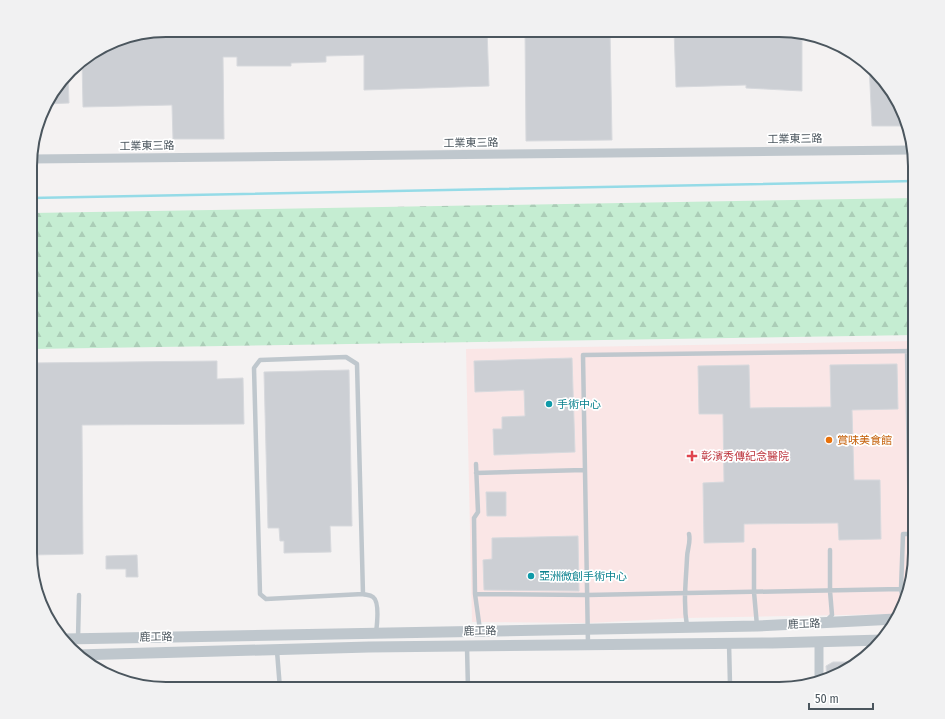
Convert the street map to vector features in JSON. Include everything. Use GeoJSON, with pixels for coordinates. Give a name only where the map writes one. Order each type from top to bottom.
{"type":"FeatureCollection","features":[{"type":"Feature","properties":{"kind":"street","name":"工業東三路"},"geometry":{"type":"LineString","coordinates":[[37,159],[907,150]]}},
{"type":"Feature","properties":{"kind":"street","name":"鹿工路"},"geometry":{"type":"LineString","coordinates":[[70,639],[480,630],[688,628],[822,624],[889,619]]}},
{"type":"Feature","properties":{"kind":"street","name":"鹿工路"},"geometry":{"type":"LineString","coordinates":[[87,655],[467,646],[588,646],[874,640]]}},
{"type":"Feature","properties":{"kind":"street"},"geometry":{"type":"LineString","coordinates":[[819,642],[819,675]]}},
{"type":"Feature","properties":{"kind":"lane"},"geometry":{"type":"LineString","coordinates":[[588,646],[583,355],[907,351],[908,412]]}},
{"type":"Feature","properties":{"kind":"lane"},"geometry":{"type":"LineString","coordinates":[[363,594],[357,364],[346,357],[260,360],[254,368],[260,594],[266,599],[363,594],[373,597],[377,607],[376,633]]}},
{"type":"Feature","properties":{"kind":"lane"},"geometry":{"type":"LineString","coordinates":[[476,464],[478,512],[474,518],[475,594],[480,630]]}},
{"type":"Feature","properties":{"kind":"lane"},"geometry":{"type":"LineString","coordinates":[[476,473],[584,470]]}},
{"type":"Feature","properties":{"kind":"lane"},"geometry":{"type":"LineString","coordinates":[[688,628],[684,593],[690,540],[689,534]]}},
{"type":"Feature","properties":{"kind":"lane"},"geometry":{"type":"LineString","coordinates":[[902,592],[903,534],[908,534]]}},
{"type":"Feature","properties":{"kind":"lane"},"geometry":{"type":"LineString","coordinates":[[754,550],[754,592],[757,626]]}},
{"type":"Feature","properties":{"kind":"lane"},"geometry":{"type":"LineString","coordinates":[[822,624],[832,615],[830,591],[830,550]]}},
{"type":"Feature","properties":{"kind":"lane"},"geometry":{"type":"LineString","coordinates":[[475,594],[587,595],[901,589]]}},
{"type":"Feature","properties":{"kind":"lane"},"geometry":{"type":"LineString","coordinates":[[78,638],[79,595]]}},
{"type":"Feature","properties":{"kind":"lane"},"geometry":{"type":"LineString","coordinates":[[729,644],[730,682]]}},
{"type":"Feature","properties":{"kind":"lane"},"geometry":{"type":"LineString","coordinates":[[467,646],[468,682]]}},
{"type":"Feature","properties":{"kind":"lane"},"geometry":{"type":"LineString","coordinates":[[277,650],[279,682]]}},
{"type":"Feature","properties":{"kind":"shaded area","name":"彰濱秀傳紀念醫院"},"geometry":{"type":"Polygon","coordinates":[[[908,341],[908,561],[906,578],[893,614],[686,618],[588,623],[472,622],[466,349],[908,341]]]}},
{"type":"Feature","properties":{"kind":"green space"},"geometry":{"type":"Polygon","coordinates":[[[908,198],[908,335],[37,349],[37,213],[908,198]]]}},
{"type":"Feature","properties":{"kind":"building"},"geometry":{"type":"Polygon","coordinates":[[[166,37],[487,37],[489,86],[364,90],[364,55],[326,56],[326,62],[291,63],[291,66],[237,66],[237,57],[223,57],[224,139],[173,139],[172,105],[83,107],[82,68],[109,50],[141,39],[166,37]]]}},
{"type":"Feature","properties":{"kind":"building"},"geometry":{"type":"Polygon","coordinates":[[[525,37],[610,37],[612,140],[526,141],[525,37]]]}},
{"type":"Feature","properties":{"kind":"building"},"geometry":{"type":"Polygon","coordinates":[[[674,37],[787,37],[802,39],[802,91],[746,88],[746,85],[676,87],[674,37]]]}},
{"type":"Feature","properties":{"kind":"building"},"geometry":{"type":"Polygon","coordinates":[[[870,75],[886,94],[895,109],[901,126],[872,126],[870,75]]]}},
{"type":"Feature","properties":{"kind":"building"},"geometry":{"type":"Polygon","coordinates":[[[68,82],[69,103],[53,104],[68,82]]]}},
{"type":"Feature","properties":{"kind":"building","name":"手術中心"},"geometry":{"type":"Polygon","coordinates":[[[572,358],[575,452],[494,455],[493,429],[502,429],[502,417],[525,416],[524,390],[475,392],[474,361],[572,358]]]}},
{"type":"Feature","properties":{"kind":"building"},"geometry":{"type":"Polygon","coordinates":[[[217,361],[217,379],[243,378],[244,424],[82,425],[83,554],[37,555],[37,363],[217,361]]]}},
{"type":"Feature","properties":{"kind":"building","name":"彰濱秀傳紀念醫院"},"geometry":{"type":"Polygon","coordinates":[[[897,364],[898,409],[852,410],[854,480],[880,480],[881,539],[839,540],[838,523],[744,524],[744,542],[704,543],[703,483],[724,482],[723,414],[699,414],[698,366],[749,365],[750,408],[831,407],[830,365],[897,364]]]}},
{"type":"Feature","properties":{"kind":"building"},"geometry":{"type":"Polygon","coordinates":[[[349,370],[352,526],[330,526],[331,552],[284,553],[284,541],[280,541],[279,528],[268,528],[264,372],[349,370]]]}},
{"type":"Feature","properties":{"kind":"building"},"geometry":{"type":"Polygon","coordinates":[[[486,492],[506,492],[506,516],[487,516],[486,492]]]}},
{"type":"Feature","properties":{"kind":"building","name":"亞洲微創手術中心"},"geometry":{"type":"Polygon","coordinates":[[[578,536],[579,591],[484,590],[483,560],[492,559],[492,538],[578,536]]]}},
{"type":"Feature","properties":{"kind":"building"},"geometry":{"type":"Polygon","coordinates":[[[137,555],[138,577],[126,577],[126,569],[106,569],[106,556],[137,555]]]}},
{"type":"Feature","properties":{"kind":"building"},"geometry":{"type":"Polygon","coordinates":[[[833,662],[848,662],[827,673],[826,666],[833,662]]]}},
{"type":"Feature","properties":{"kind":"waterway"},"geometry":{"type":"LineString","coordinates":[[37,198],[908,181]]}},
{"type":"Feature","properties":{"kind":"place","name":"手術中心"},"geometry":{"type":"Point","coordinates":[549,404]}},
{"type":"Feature","properties":{"kind":"place","name":"賞味美食館"},"geometry":{"type":"Point","coordinates":[829,440]}},
{"type":"Feature","properties":{"kind":"place","name":"彰濱秀傳紀念醫院"},"geometry":{"type":"Point","coordinates":[692,456]}},
{"type":"Feature","properties":{"kind":"place","name":"亞洲微創手術中心"},"geometry":{"type":"Point","coordinates":[531,576]}}]}
